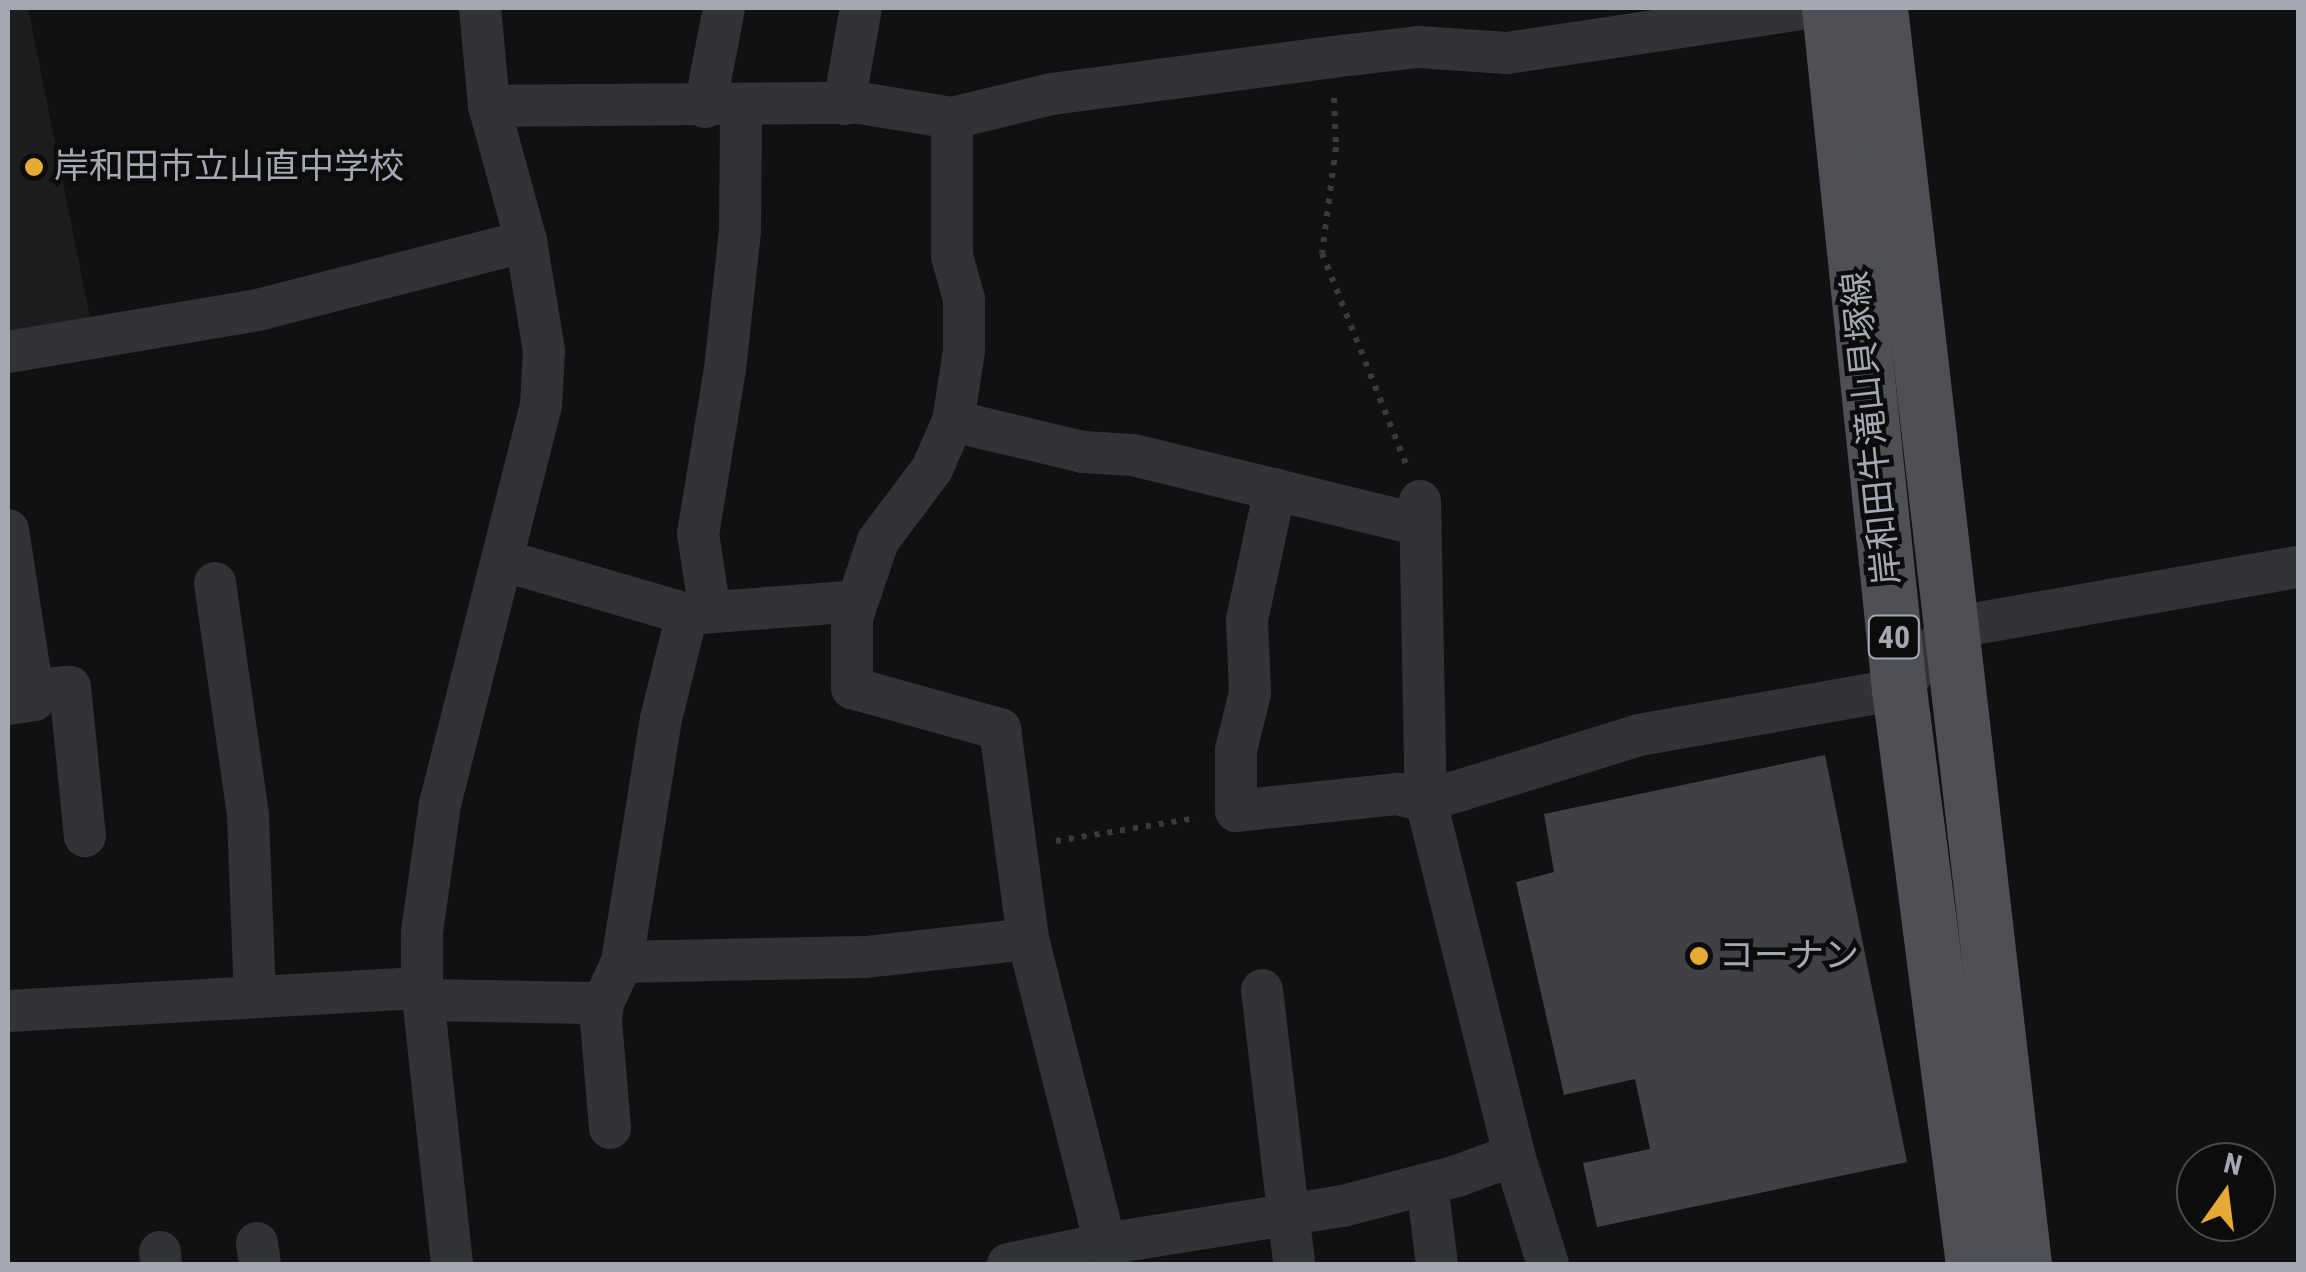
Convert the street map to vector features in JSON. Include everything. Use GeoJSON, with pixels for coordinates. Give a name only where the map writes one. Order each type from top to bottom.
{"type":"FeatureCollection","features":[{"type":"Feature","properties":{"kind":"main road","name":"岸和田牛滝山貝塚線"},"geometry":{"type":"LineString","coordinates":[[1829,8],[1899,689],[1973,1264]]}},
{"type":"Feature","properties":{"kind":"main road","name":"岸和田牛滝山貝塚線"},"geometry":{"type":"LineString","coordinates":[[1880,8],[2024,1264]]}},
{"type":"Feature","properties":{"kind":"street"},"geometry":{"type":"LineString","coordinates":[[452,1264],[422,994],[422,932],[440,804],[541,406],[544,351],[526,241],[489,106],[480,8]]}},
{"type":"Feature","properties":{"kind":"street"},"geometry":{"type":"LineString","coordinates":[[610,1128],[603,1002],[622,962],[661,719],[698,613],[698,534],[726,369],[740,230],[723,107],[724,8]]}},
{"type":"Feature","properties":{"kind":"street"},"geometry":{"type":"LineString","coordinates":[[844,104],[860,8]]}},
{"type":"Feature","properties":{"kind":"street"},"geometry":{"type":"LineString","coordinates":[[489,106],[844,104],[952,118],[1052,94],[1332,57],[1418,47],[1508,53],[1808,8]]}},
{"type":"Feature","properties":{"kind":"street"},"geometry":{"type":"LineString","coordinates":[[952,118],[952,256],[964,298],[964,351],[953,421],[932,469],[878,541],[852,618],[852,688],[1000,728],[1028,938],[1108,1254]]}},
{"type":"Feature","properties":{"kind":"street"},"geometry":{"type":"LineString","coordinates":[[8,352],[258,310],[526,241]]}},
{"type":"Feature","properties":{"kind":"street"},"geometry":{"type":"LineString","coordinates":[[953,421],[1083,452],[1133,456],[1275,490],[1421,513],[1426,801],[1514,1154],[1548,1264]]}},
{"type":"Feature","properties":{"kind":"street"},"geometry":{"type":"LineString","coordinates":[[1275,490],[1247,620],[1250,693],[1236,750],[1236,811],[1398,794],[1426,801],[1638,735],[1899,689],[1951,628],[2298,567]]}},
{"type":"Feature","properties":{"kind":"street"},"geometry":{"type":"LineString","coordinates":[[8,530],[20,697],[70,687],[85,836]]}},
{"type":"Feature","properties":{"kind":"street"},"geometry":{"type":"LineString","coordinates":[[502,560],[698,613],[858,601]]}},
{"type":"Feature","properties":{"kind":"street"},"geometry":{"type":"LineString","coordinates":[[216,583],[248,816],[255,997]]}},
{"type":"Feature","properties":{"kind":"street"},"geometry":{"type":"LineString","coordinates":[[622,962],[866,957],[1028,938]]}},
{"type":"Feature","properties":{"kind":"street"},"geometry":{"type":"LineString","coordinates":[[1262,990],[1294,1264]]}},
{"type":"Feature","properties":{"kind":"street"},"geometry":{"type":"LineString","coordinates":[[8,1010],[255,997],[422,994],[603,1002]]}},
{"type":"Feature","properties":{"kind":"street"},"geometry":{"type":"LineString","coordinates":[[1008,1264],[1108,1254],[1343,1206],[1427,1184],[1514,1154]]}},
{"type":"Feature","properties":{"kind":"street"},"geometry":{"type":"LineString","coordinates":[[1427,1184],[1437,1264]]}},
{"type":"Feature","properties":{"kind":"path"},"geometry":{"type":"LineString","coordinates":[[1332,57],[1336,147],[1322,254],[1421,513]]}},
{"type":"Feature","properties":{"kind":"path"},"geometry":{"type":"LineString","coordinates":[[1015,848],[1236,811]]}},
{"type":"Feature","properties":{"kind":"shaded area","name":"岸和田市立山直中学校"},"geometry":{"type":"Polygon","coordinates":[[[8,8],[28,8],[92,327],[8,342],[8,8]]]}},
{"type":"Feature","properties":{"kind":"building","name":"コーナン"},"geometry":{"type":"Polygon","coordinates":[[[1825,755],[1907,1162],[1597,1227],[1583,1163],[1650,1149],[1635,1079],[1564,1095],[1516,882],[1554,872],[1544,814],[1825,755]]]}},
{"type":"Feature","properties":{"kind":"place","name":"岸和田市立山直中学校"},"geometry":{"type":"Point","coordinates":[34,167]}},
{"type":"Feature","properties":{"kind":"place","name":"コーナン"},"geometry":{"type":"Point","coordinates":[1699,956]}}]}
